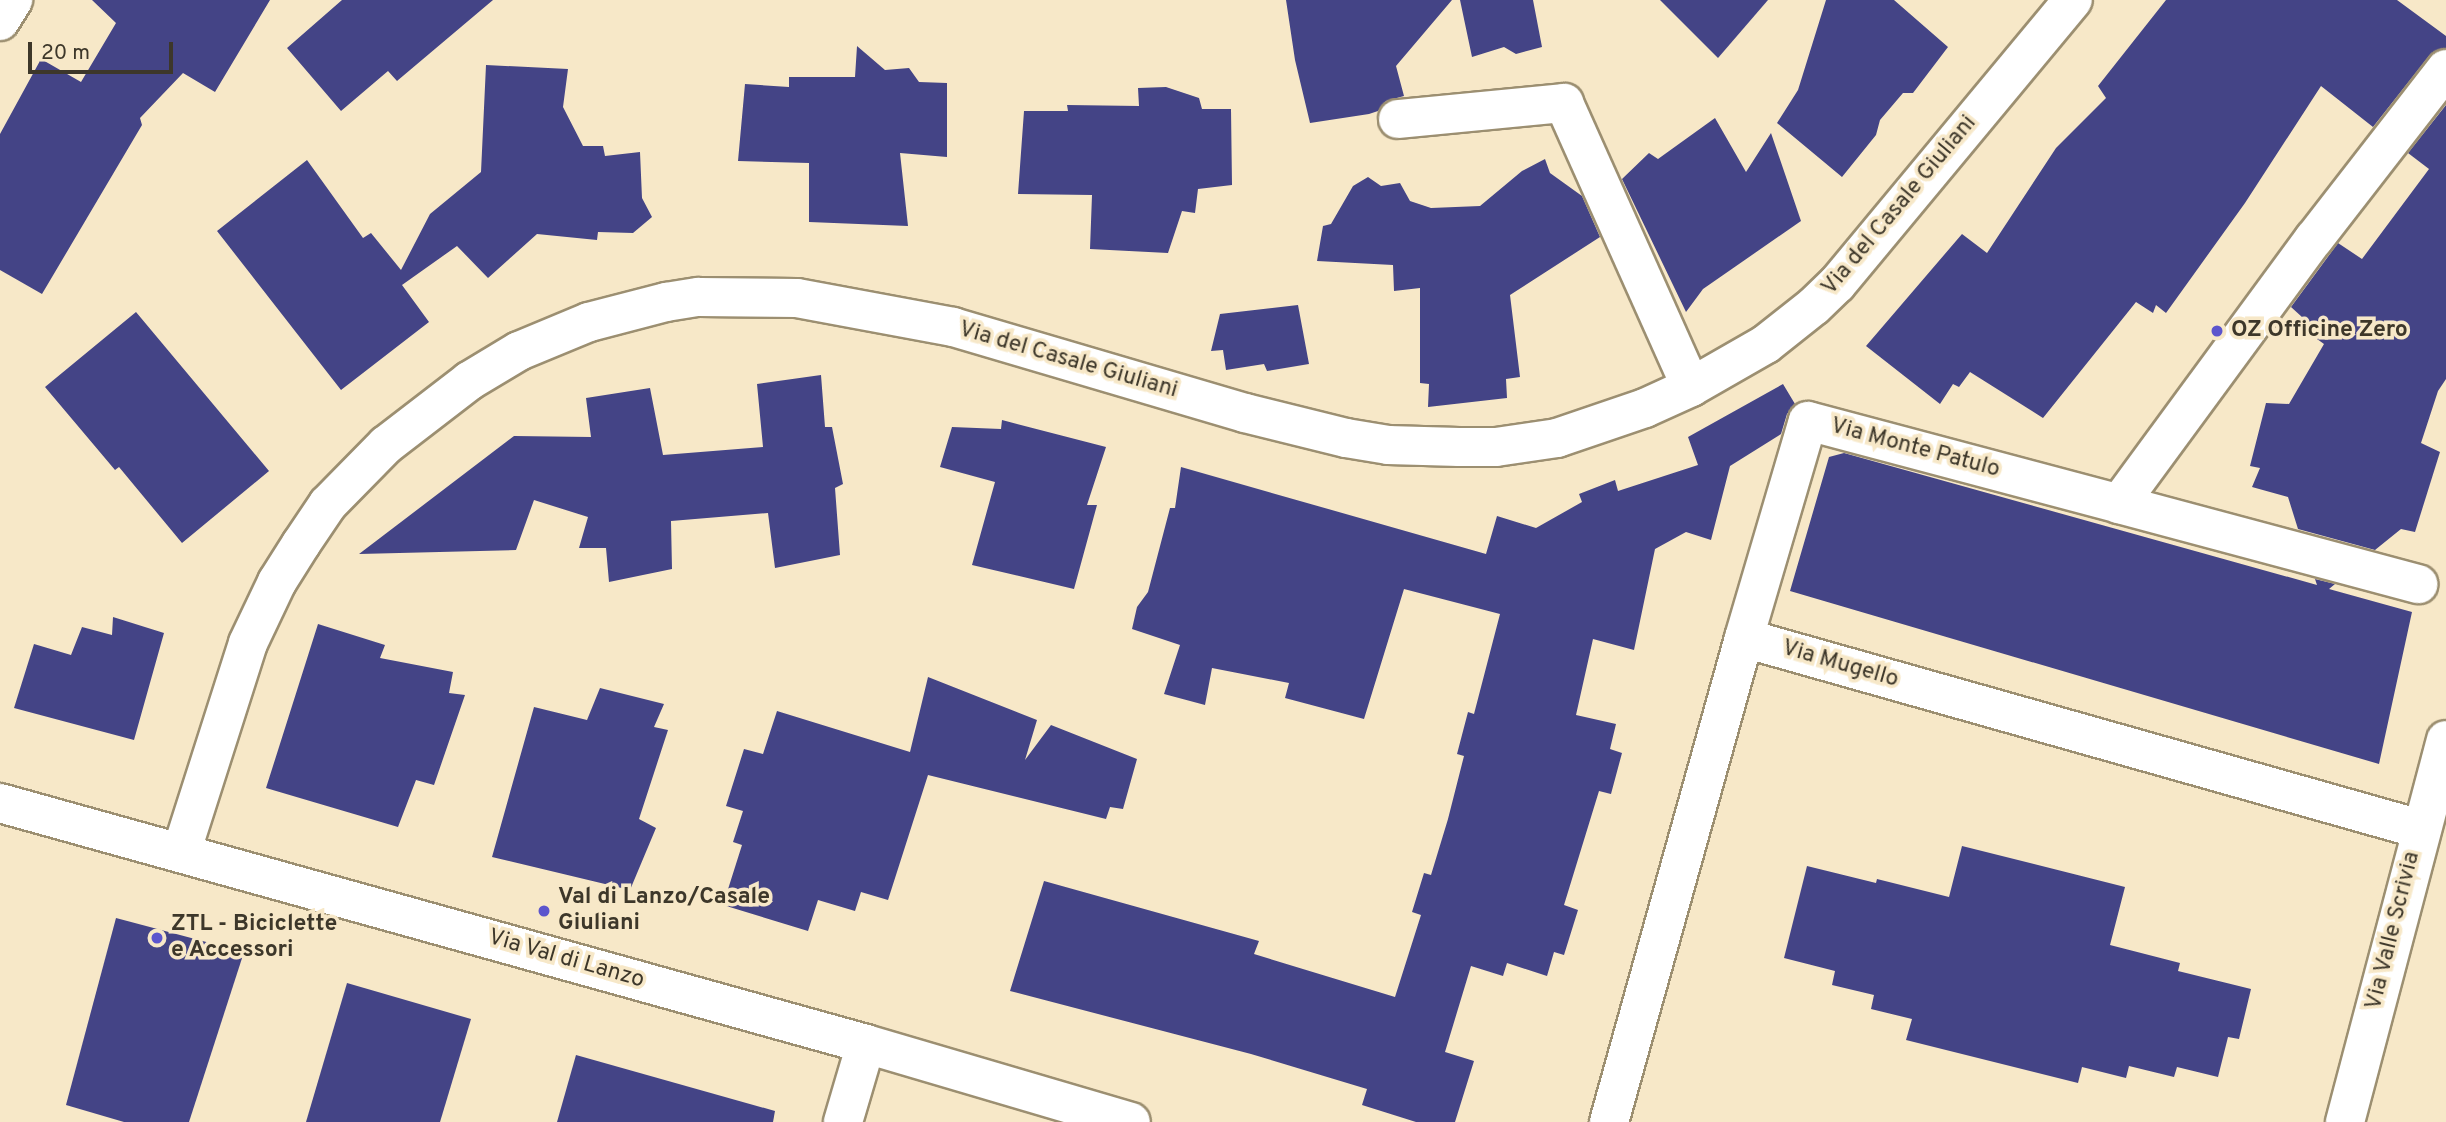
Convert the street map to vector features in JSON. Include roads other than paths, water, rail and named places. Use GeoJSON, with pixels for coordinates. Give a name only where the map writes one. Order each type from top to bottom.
{"type":"FeatureCollection","features":[{"type":"Feature","properties":{"kind":"street"},"geometry":{"type":"LineString","coordinates":[[0,21],[13,0]]}},
{"type":"Feature","properties":{"kind":"street","name":"Via del Casale Giuliani"},"geometry":{"type":"LineString","coordinates":[[181,853],[248,643],[277,582],[328,505],[386,445],[469,381],[519,351],[589,322],[642,306],[699,297],[797,298],[953,327],[1256,416],[1346,438],[1412,446],[1496,447],[1557,438],[1645,408],[1692,387],[1766,344],[1837,284],[2073,0]]}},
{"type":"Feature","properties":{"kind":"street"},"geometry":{"type":"LineString","coordinates":[[2119,504],[2314,239],[2446,69]]}},
{"type":"Feature","properties":{"kind":"street"},"geometry":{"type":"LineString","coordinates":[[1398,119],[1564,103],[1692,387]]}},
{"type":"Feature","properties":{"kind":"street","name":"Via Monte Patulo"},"geometry":{"type":"LineString","coordinates":[[1744,638],[1808,421],[2418,584]]}},
{"type":"Feature","properties":{"kind":"street"},"geometry":{"type":"LineString","coordinates":[[1609,1122],[1744,638]]}},
{"type":"Feature","properties":{"kind":"street","name":"Via Mugello"},"geometry":{"type":"LineString","coordinates":[[1744,638],[2420,829]]}},
{"type":"Feature","properties":{"kind":"street","name":"Via Valle Scrivia"},"geometry":{"type":"LineString","coordinates":[[2345,1122],[2420,829],[2446,740]]}},
{"type":"Feature","properties":{"kind":"street","name":"Via Val di Lanzo"},"geometry":{"type":"LineString","coordinates":[[0,803],[866,1044],[1131,1122]]}},
{"type":"Feature","properties":{"kind":"street"},"geometry":{"type":"LineString","coordinates":[[843,1122],[866,1044]]}},
{"type":"Feature","properties":{"kind":"place","name":"OZ Officine Zero"},"geometry":{"type":"Point","coordinates":[2217,331]}},
{"type":"Feature","properties":{"kind":"place","name":"Val di Lanzo/Casale Giuliani"},"geometry":{"type":"Point","coordinates":[544,911]}},
{"type":"Feature","properties":{"kind":"place","name":"ZTL - Biciclette e Accessori"},"geometry":{"type":"Point","coordinates":[157,938]}}]}
